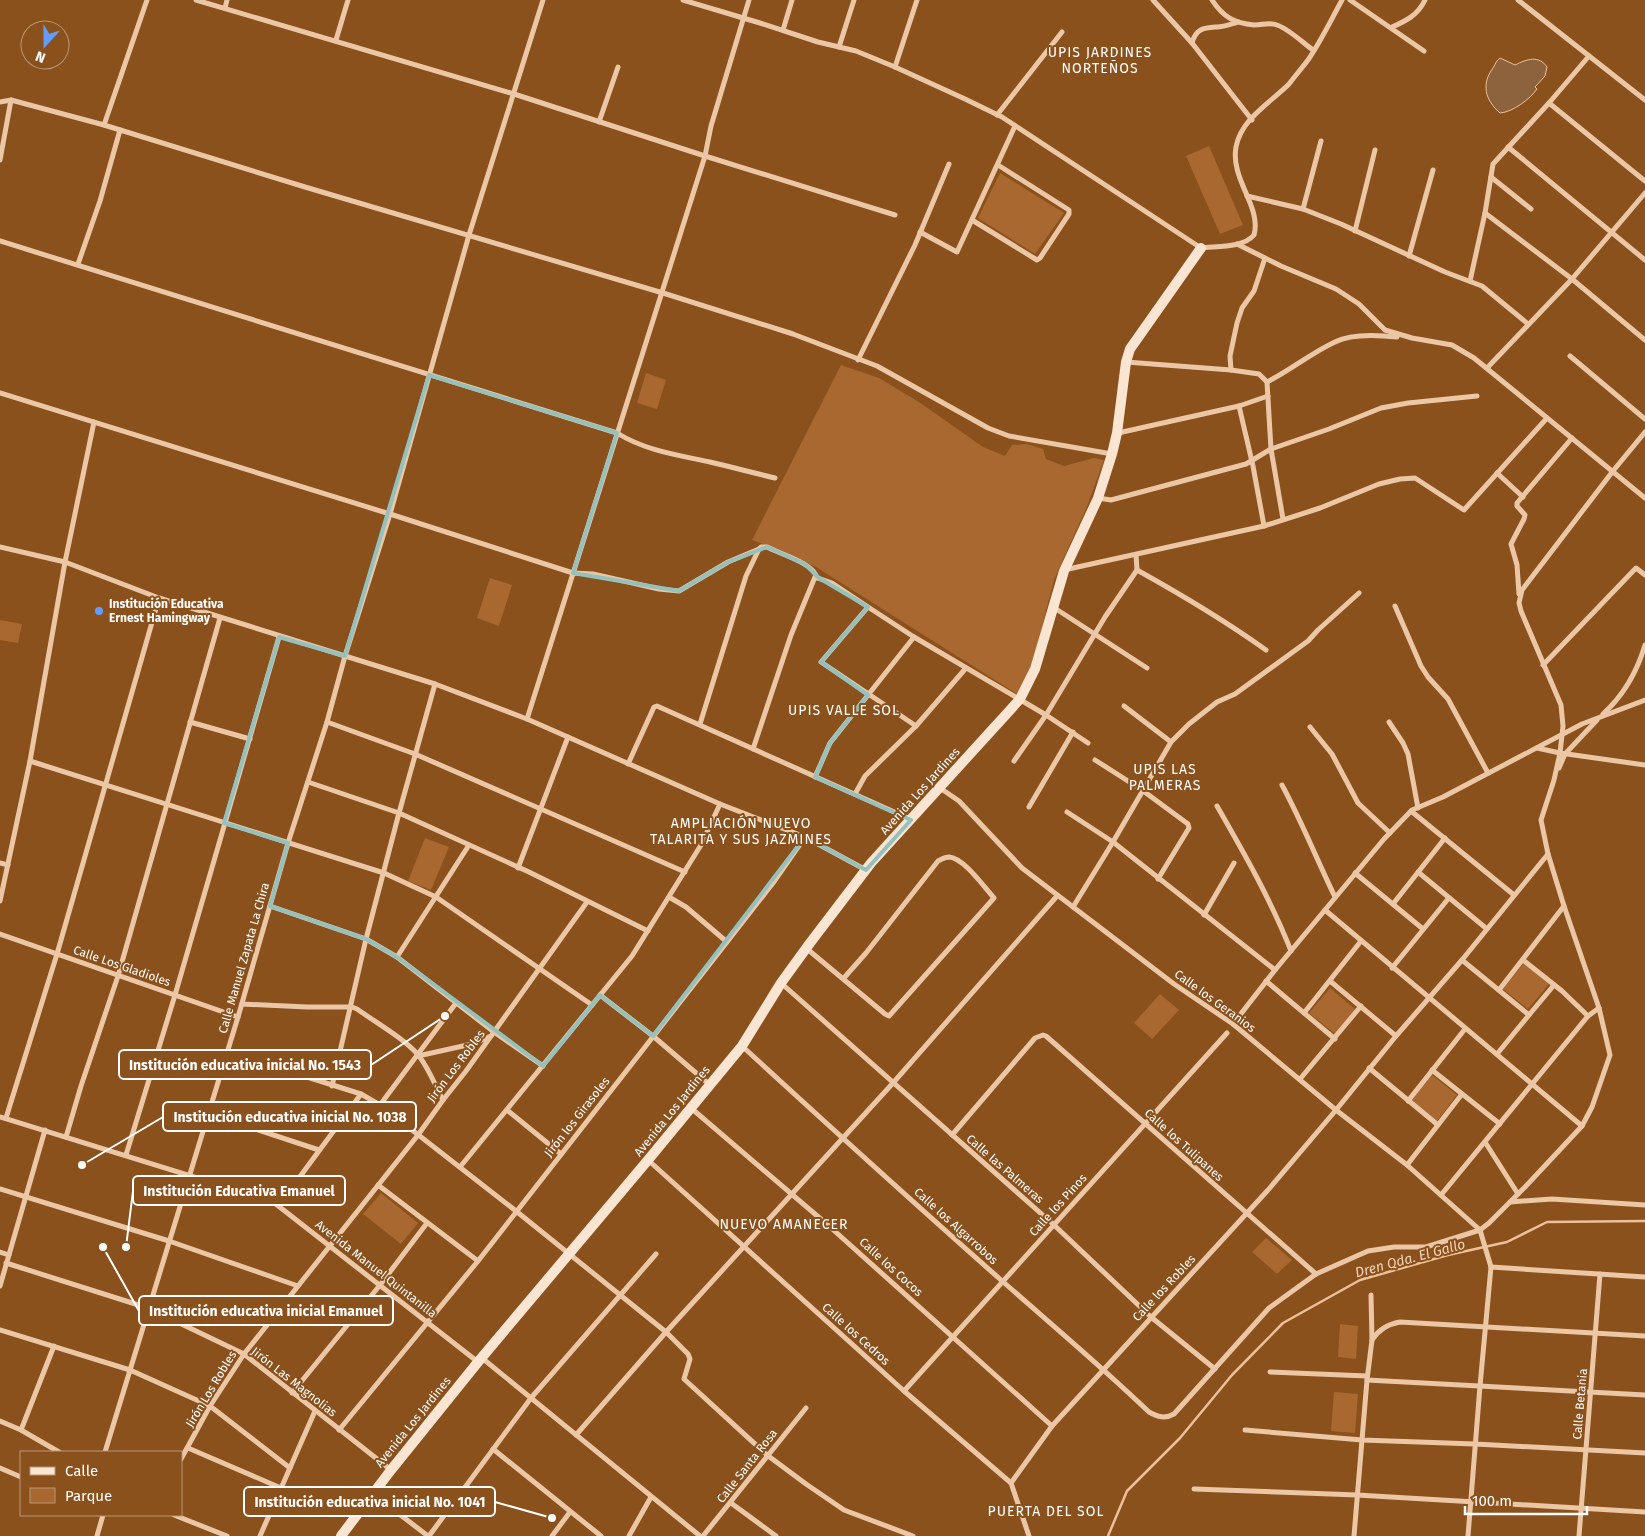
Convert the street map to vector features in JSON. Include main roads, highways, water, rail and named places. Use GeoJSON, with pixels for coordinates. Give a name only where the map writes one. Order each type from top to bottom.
{"type":"FeatureCollection","features":[{"type":"Feature","properties":{"kind":"waterway","name":"Dren Qda. El Gallo"},"geometry":{"type":"LineString","coordinates":[[1108,1536],[1127,1491],[1180,1438],[1232,1375],[1283,1323],[1360,1280],[1448,1255],[1507,1242],[1547,1222],[1645,1221]]}},
{"type":"Feature","properties":{"kind":"place","name":"Institución Educativa Ernest Hamingway"},"geometry":{"type":"Point","coordinates":[99,611]}},
{"type":"Feature","properties":{"kind":"place","name":"Institución educativa inicial No. 1543"},"geometry":{"type":"Point","coordinates":[445,1016]}},
{"type":"Feature","properties":{"kind":"place","name":"Institución educativa inicial No. 1038"},"geometry":{"type":"Point","coordinates":[82,1165]}},
{"type":"Feature","properties":{"kind":"place","name":"Institución educativa inicial Emanuel"},"geometry":{"type":"Point","coordinates":[103,1247]}},
{"type":"Feature","properties":{"kind":"place","name":"Institución Educativa Emanuel"},"geometry":{"type":"Point","coordinates":[126,1247]}},
{"type":"Feature","properties":{"kind":"place","name":"Institución educativa inicial No. 1041"},"geometry":{"type":"Point","coordinates":[552,1518]}},
{"type":"Feature","properties":{"kind":"district","name":"UPIS JARDINES NORTEÑOS"},"geometry":{"type":"Point","coordinates":[1100,60]}},
{"type":"Feature","properties":{"kind":"district","name":"UPIS VALLE SOL"},"geometry":{"type":"Point","coordinates":[844,710]}},
{"type":"Feature","properties":{"kind":"district","name":"UPIS LAS PALMERAS"},"geometry":{"type":"Point","coordinates":[1165,778]}},
{"type":"Feature","properties":{"kind":"district","name":"AMPLIACIÓN NUEVO TALARITA Y SUS JAZMINES"},"geometry":{"type":"Point","coordinates":[741,832]}},
{"type":"Feature","properties":{"kind":"district","name":"NUEVO AMANECER"},"geometry":{"type":"Point","coordinates":[784,1224]}},
{"type":"Feature","properties":{"kind":"district","name":"PUERTA DEL SOL"},"geometry":{"type":"Point","coordinates":[1046,1511]}}]}
